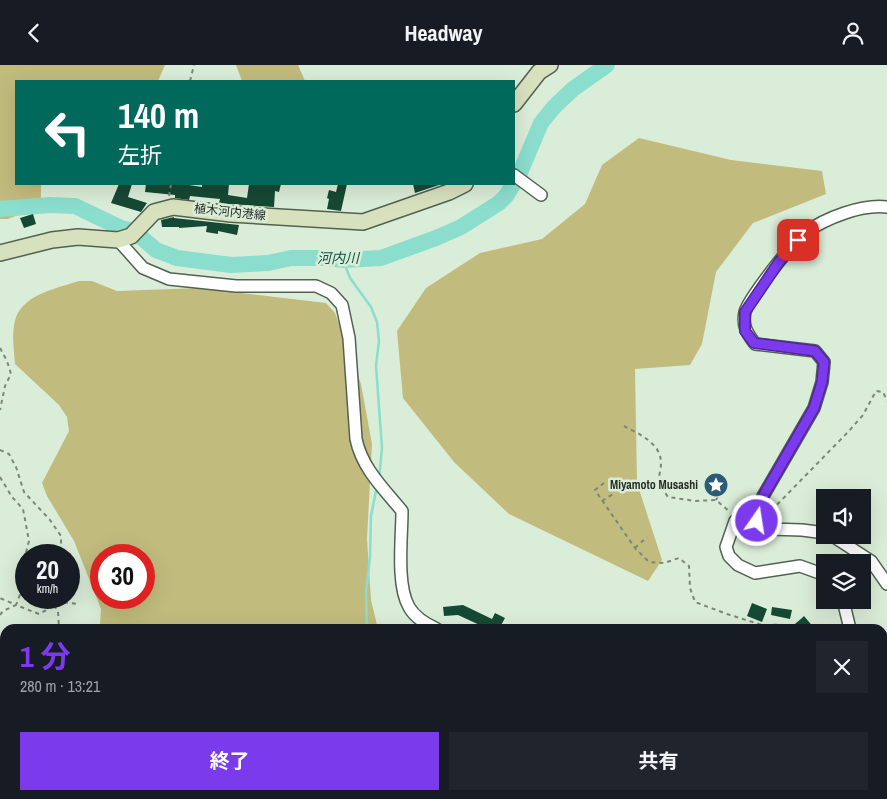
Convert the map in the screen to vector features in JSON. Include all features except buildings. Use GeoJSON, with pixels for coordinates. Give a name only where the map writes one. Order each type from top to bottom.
{"type":"FeatureCollection","features":[{"type":"Feature","properties":{"kind":"main road"},"geometry":{"type":"LineString","coordinates":[[515,103],[539,72],[550,65]]}},
{"type":"Feature","properties":{"kind":"main road","name":"植木河内港線"},"geometry":{"type":"LineString","coordinates":[[124,238],[154,212],[173,207],[230,214],[363,222],[449,192],[463,185]]}},
{"type":"Feature","properties":{"kind":"main road"},"geometry":{"type":"LineString","coordinates":[[0,253],[52,240],[78,237],[124,238]]}},
{"type":"Feature","properties":{"kind":"street"},"geometry":{"type":"LineString","coordinates":[[515,176],[541,195]]}},
{"type":"Feature","properties":{"kind":"street"},"geometry":{"type":"LineString","coordinates":[[756,516],[814,408],[822,382],[824,362],[815,351],[754,343],[745,331],[745,312],[779,262],[805,233],[855,209],[887,207]]}},
{"type":"Feature","properties":{"kind":"street"},"geometry":{"type":"LineString","coordinates":[[124,238],[143,267],[169,279],[236,286],[316,286],[331,293],[342,305],[349,338],[356,439],[359,453],[367,468],[402,511],[401,584],[409,608],[428,624]]}},
{"type":"Feature","properties":{"kind":"street"},"geometry":{"type":"LineString","coordinates":[[816,532],[769,529],[756,516],[745,513],[735,521],[726,547],[729,556],[738,565],[755,573],[800,566],[816,572]]}},
{"type":"Feature","properties":{"kind":"street"},"geometry":{"type":"LineString","coordinates":[[845,544],[871,561],[887,584]]}},
{"type":"Feature","properties":{"kind":"street"},"geometry":{"type":"LineString","coordinates":[[845,609],[849,624]]}},
{"type":"Feature","properties":{"kind":"path"},"geometry":{"type":"LineString","coordinates":[[190,80],[194,65]]}},
{"type":"Feature","properties":{"kind":"path"},"geometry":{"type":"LineString","coordinates":[[0,348],[11,374],[5,386],[0,410]]}},
{"type":"Feature","properties":{"kind":"path"},"geometry":{"type":"LineString","coordinates":[[756,516],[766,516],[848,433],[863,415],[876,391],[883,392],[887,401]]}},
{"type":"Feature","properties":{"kind":"path"},"geometry":{"type":"LineString","coordinates":[[624,426],[641,434],[655,445],[662,461],[658,483],[668,497],[695,501],[716,500],[729,510],[735,521]]}},
{"type":"Feature","properties":{"kind":"path"},"geometry":{"type":"LineString","coordinates":[[0,450],[9,454],[16,467],[24,492],[50,520],[61,537],[61,544]]}},
{"type":"Feature","properties":{"kind":"path"},"geometry":{"type":"LineString","coordinates":[[0,477],[12,497],[23,509],[28,544]]}},
{"type":"Feature","properties":{"kind":"path"},"geometry":{"type":"LineString","coordinates":[[604,483],[595,491],[635,547],[649,562],[664,563],[680,558],[689,566],[690,588],[695,602],[759,624]]}},
{"type":"Feature","properties":{"kind":"path"},"geometry":{"type":"LineString","coordinates":[[716,500],[724,485],[727,486]]}},
{"type":"Feature","properties":{"kind":"path"},"geometry":{"type":"LineString","coordinates":[[602,501],[613,494]]}},
{"type":"Feature","properties":{"kind":"path"},"geometry":{"type":"LineString","coordinates":[[635,547],[647,537]]}},
{"type":"Feature","properties":{"kind":"path"},"geometry":{"type":"LineString","coordinates":[[0,598],[15,605]]}},
{"type":"Feature","properties":{"kind":"path"},"geometry":{"type":"LineString","coordinates":[[0,615],[3,611],[15,605]]}},
{"type":"Feature","properties":{"kind":"path"},"geometry":{"type":"LineString","coordinates":[[26,609],[39,614],[50,609]]}},
{"type":"Feature","properties":{"kind":"path"},"geometry":{"type":"LineString","coordinates":[[56,609],[59,624]]}},
{"type":"Feature","properties":{"kind":"shaded area"},"geometry":{"type":"Polygon","coordinates":[[[0,65],[165,65],[158,80],[15,80],[15,185],[41,185],[41,206],[8,219],[0,219],[0,65]]]}},
{"type":"Feature","properties":{"kind":"shaded area"},"geometry":{"type":"Polygon","coordinates":[[[236,65],[298,65],[305,80],[242,80],[236,65]]]}},
{"type":"Feature","properties":{"kind":"shaded area"},"geometry":{"type":"Polygon","coordinates":[[[639,138],[731,160],[822,171],[826,194],[753,223],[716,272],[702,344],[690,365],[635,369],[637,483],[662,560],[648,581],[509,514],[454,462],[403,398],[397,331],[426,288],[480,253],[542,239],[585,204],[602,165],[639,138]]]}},
{"type":"Feature","properties":{"kind":"shaded area"},"geometry":{"type":"Polygon","coordinates":[[[79,281],[92,281],[117,291],[200,288],[326,303],[335,313],[361,384],[372,444],[367,539],[371,600],[377,624],[100,624],[101,609],[155,609],[155,544],[90,544],[90,581],[80,556],[80,544],[75,544],[47,496],[42,483],[69,431],[67,417],[59,405],[15,364],[13,341],[16,317],[20,309],[34,297],[79,281]]]}},
{"type":"Feature","properties":{"kind":"waterway","name":"河内川"},"geometry":{"type":"LineString","coordinates":[[515,181],[541,123],[573,89],[607,65]]}},
{"type":"Feature","properties":{"kind":"waterway","name":"河内川"},"geometry":{"type":"LineString","coordinates":[[0,209],[50,205],[75,206],[121,228],[134,231],[156,250],[177,258],[231,265],[268,263],[291,258],[343,260],[381,258],[461,227],[499,203],[513,185]]}},
{"type":"Feature","properties":{"kind":"waterway"},"geometry":{"type":"LineString","coordinates":[[343,260],[350,278],[371,307],[377,322],[379,341],[376,366],[382,448],[379,479]]}},
{"type":"Feature","properties":{"kind":"waterway"},"geometry":{"type":"LineString","coordinates":[[367,624],[366,592],[370,557],[371,516],[377,486]]}},
{"type":"Feature","properties":{"kind":"place","name":"Miyamoto Musashi"},"geometry":{"type":"Point","coordinates":[716,485]}},
{"type":"Feature","properties":{"kind":"route"},"geometry":{"type":"LineString","coordinates":[[757,521],[755,510],[776,473],[792,450],[814,408],[822,382],[824,362],[815,351],[765,346],[754,343],[745,331],[745,312],[779,262],[798,240]]}}]}
